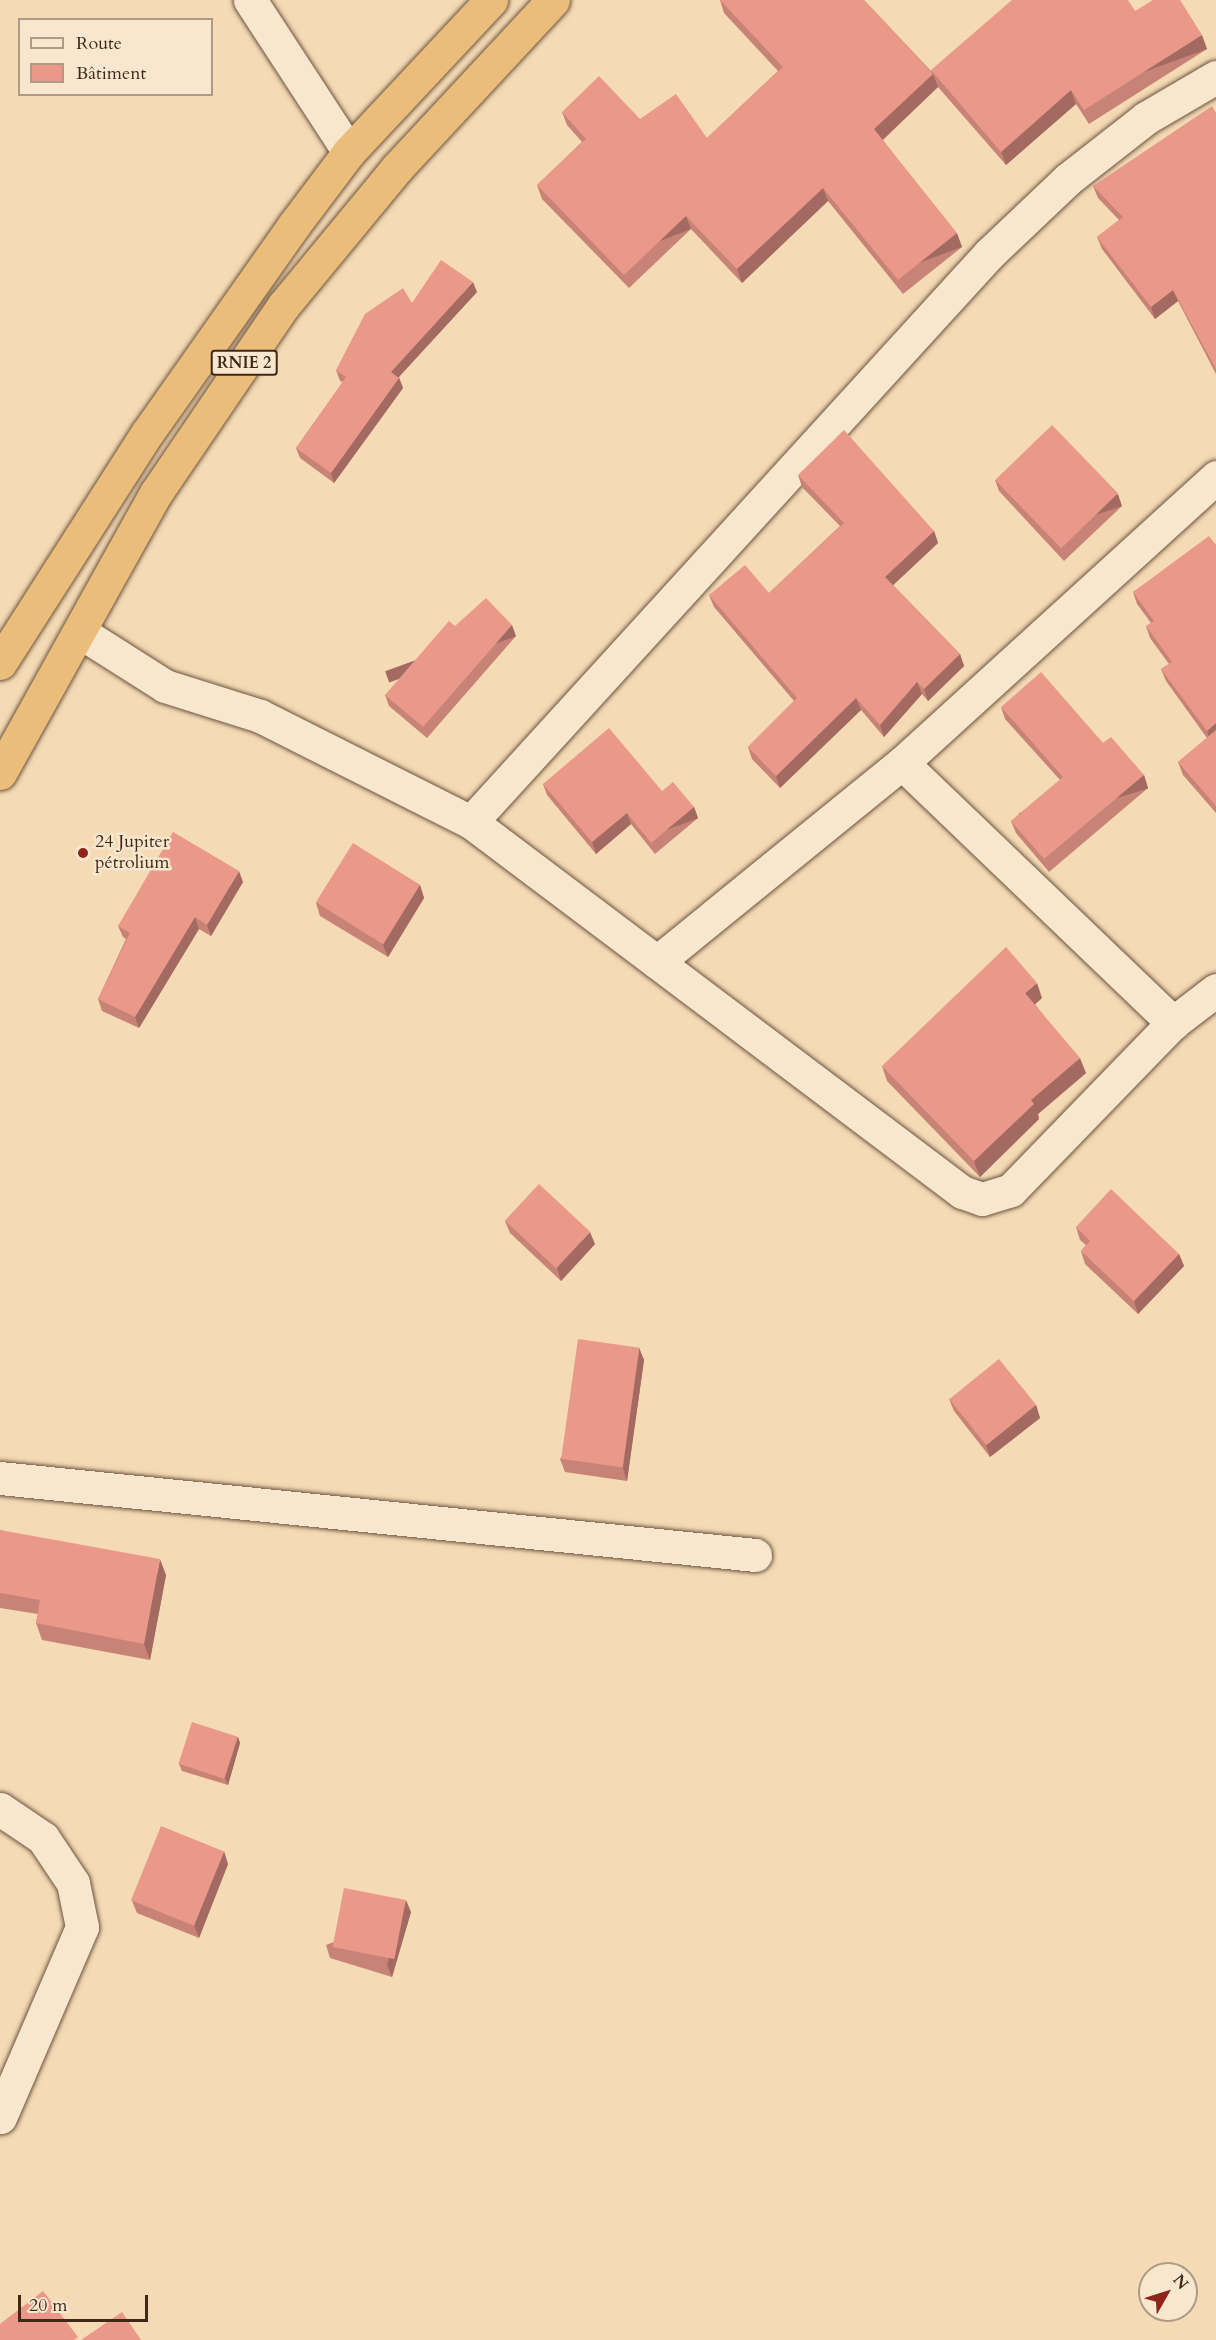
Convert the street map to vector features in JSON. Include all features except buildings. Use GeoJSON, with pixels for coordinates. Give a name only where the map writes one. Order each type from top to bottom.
{"type":"FeatureCollection","features":[{"type":"Feature","properties":{"kind":"highway","name":"RNIE 2"},"geometry":{"type":"LineString","coordinates":[[0,663],[148,432],[349,153],[490,0]]}},
{"type":"Feature","properties":{"kind":"highway","name":"RNIE 2"},"geometry":{"type":"LineString","coordinates":[[0,773],[156,493],[284,305],[405,159],[553,0]]}},
{"type":"Feature","properties":{"kind":"street"},"geometry":{"type":"LineString","coordinates":[[250,0],[349,153]]}},
{"type":"Feature","properties":{"kind":"street"},"geometry":{"type":"LineString","coordinates":[[471,822],[989,254],[1068,179],[1137,125],[1216,76]]}},
{"type":"Feature","properties":{"kind":"street"},"geometry":{"type":"LineString","coordinates":[[657,962],[902,763],[1216,477]]}},
{"type":"Feature","properties":{"kind":"street"},"geometry":{"type":"LineString","coordinates":[[80,632],[165,686],[260,716],[471,822],[962,1192],[982,1199],[1011,1190],[1173,1023],[1216,990]]}},
{"type":"Feature","properties":{"kind":"street"},"geometry":{"type":"LineString","coordinates":[[902,763],[1173,1023]]}},
{"type":"Feature","properties":{"kind":"street"},"geometry":{"type":"LineString","coordinates":[[0,1478],[755,1556]]}},
{"type":"Feature","properties":{"kind":"street"},"geometry":{"type":"LineString","coordinates":[[0,1809],[43,1838],[73,1883],[82,1927],[0,2117]]}},
{"type":"Feature","properties":{"kind":"place","name":"24 Jupiter pétrolium"},"geometry":{"type":"Point","coordinates":[83,853]}}]}
